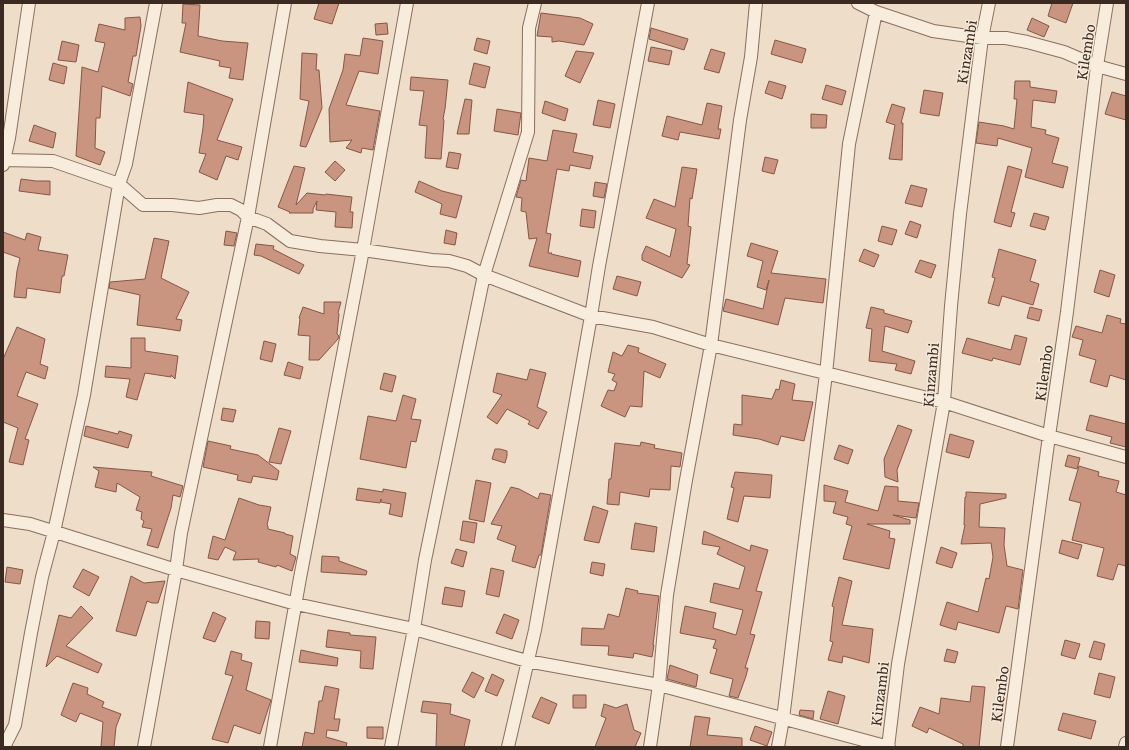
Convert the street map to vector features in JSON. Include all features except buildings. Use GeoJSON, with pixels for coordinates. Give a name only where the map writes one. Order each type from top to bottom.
{"type":"FeatureCollection","features":[{"type":"Feature","properties":{"kind":"street"},"geometry":{"type":"LineString","coordinates":[[30,3],[9,138],[3,162],[53,161],[119,184],[143,204],[199,208],[217,205],[231,205],[241,210],[248,217],[267,224],[290,241],[320,246],[449,261],[467,266],[484,276],[591,316],[653,327],[711,345],[944,402],[1049,436],[1126,457]]}},
{"type":"Feature","properties":{"kind":"street"},"geometry":{"type":"LineString","coordinates":[[4,747],[15,724],[42,577],[54,532],[84,395],[119,184],[126,164],[156,3]]}},
{"type":"Feature","properties":{"kind":"street"},"geometry":{"type":"LineString","coordinates":[[144,747],[176,570],[181,533],[248,217],[285,3]]}},
{"type":"Feature","properties":{"kind":"street"},"geometry":{"type":"LineString","coordinates":[[270,747],[301,570],[364,250],[407,3]]}},
{"type":"Feature","properties":{"kind":"street"},"geometry":{"type":"LineString","coordinates":[[391,747],[414,629],[425,560],[484,276],[528,132],[529,28],[535,3]]}},
{"type":"Feature","properties":{"kind":"street"},"geometry":{"type":"LineString","coordinates":[[508,747],[536,622],[600,258],[648,3]]}},
{"type":"Feature","properties":{"kind":"street"},"geometry":{"type":"LineString","coordinates":[[650,747],[659,685],[667,595],[686,480],[711,345],[740,120],[751,57],[756,3]]}},
{"type":"Feature","properties":{"kind":"street"},"geometry":{"type":"LineString","coordinates":[[858,3],[876,12],[933,31],[982,38],[1006,38],[1027,42],[1064,52],[1097,66],[1126,74]]}},
{"type":"Feature","properties":{"kind":"street","name":"Kinzambi"},"geometry":{"type":"LineString","coordinates":[[888,747],[898,664],[944,402],[950,306],[960,214],[982,38],[989,3]]}},
{"type":"Feature","properties":{"kind":"street","name":"Kilembo"},"geometry":{"type":"LineString","coordinates":[[1007,747],[1067,312],[1097,66],[1107,3]]}},
{"type":"Feature","properties":{"kind":"street"},"geometry":{"type":"LineString","coordinates":[[778,747],[783,719],[826,374],[849,144],[876,12]]}},
{"type":"Feature","properties":{"kind":"street"},"geometry":{"type":"LineString","coordinates":[[3,520],[30,524],[176,570],[296,604],[414,629],[527,661],[659,685],[888,747]]}}]}
